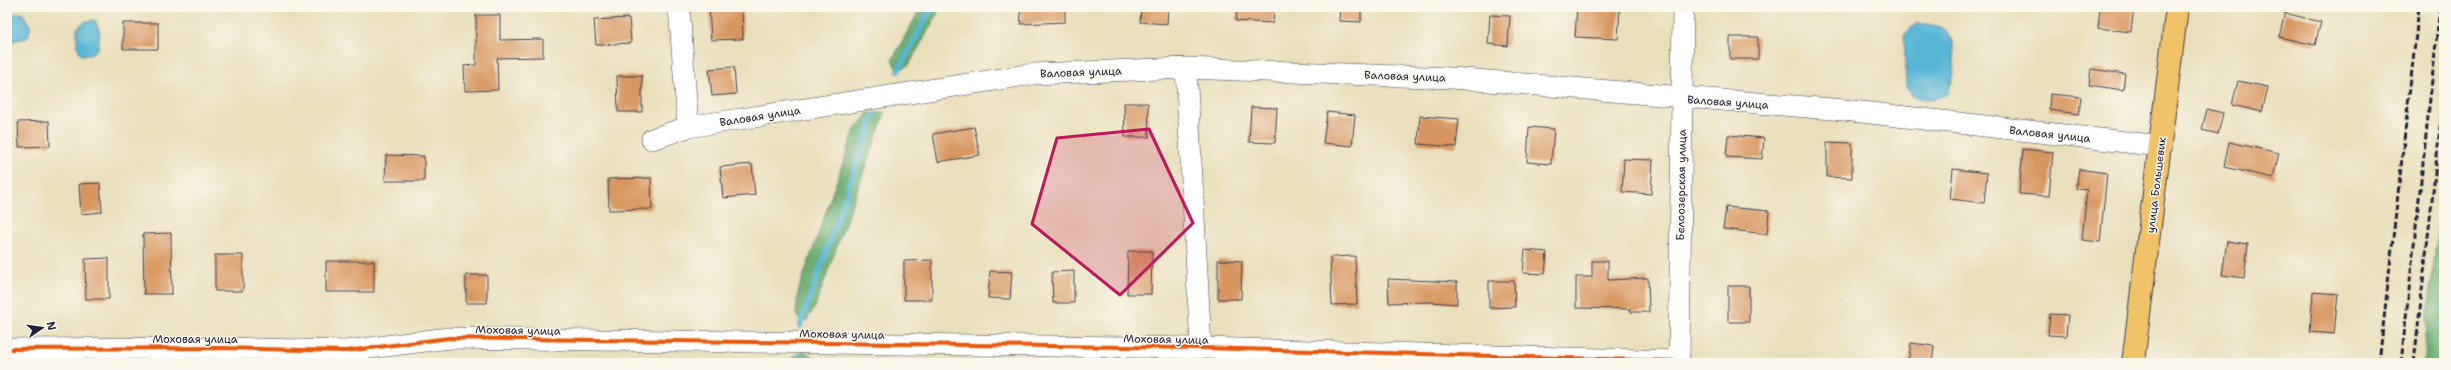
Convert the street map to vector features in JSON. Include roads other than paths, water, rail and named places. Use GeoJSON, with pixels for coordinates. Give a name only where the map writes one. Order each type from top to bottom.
{"type":"FeatureCollection","features":[{"type":"Feature","properties":{"kind":"main road","name":"улица Большевик"},"geometry":{"type":"LineString","coordinates":[[2133,363],[2161,146],[2176,7]]}},
{"type":"Feature","properties":{"kind":"street"},"geometry":{"type":"LineString","coordinates":[[679,7],[688,128]]}},
{"type":"Feature","properties":{"kind":"street","name":"Белоозерская улица"},"geometry":{"type":"LineString","coordinates":[[1678,362],[1683,98],[1683,7]]}},
{"type":"Feature","properties":{"kind":"street"},"geometry":{"type":"LineString","coordinates":[[1186,68],[1201,348]]}},
{"type":"Feature","properties":{"kind":"street","name":"Валовая улица"},"geometry":{"type":"LineString","coordinates":[[652,139],[688,128],[1033,74],[1186,68],[1452,78],[1844,110],[2161,146]]}},
{"type":"Feature","properties":{"kind":"street","name":"Моховая улица"},"geometry":{"type":"LineString","coordinates":[[7,349],[223,348],[346,352],[449,338],[1201,348],[1678,362]]}},
{"type":"Feature","properties":{"kind":"water"},"geometry":{"type":"Polygon","coordinates":[[[22,13],[31,27],[27,38],[7,42],[7,14],[22,13]]]}},
{"type":"Feature","properties":{"kind":"water"},"geometry":{"type":"Polygon","coordinates":[[[95,20],[100,32],[98,48],[90,55],[81,55],[77,46],[77,28],[86,21],[95,20]]]}},
{"type":"Feature","properties":{"kind":"water"},"geometry":{"type":"Polygon","coordinates":[[[1917,23],[1944,29],[1949,35],[1954,51],[1952,78],[1948,94],[1932,100],[1913,97],[1906,87],[1904,35],[1917,23]]]}},
{"type":"Feature","properties":{"kind":"waterway"},"geometry":{"type":"LineString","coordinates":[[898,71],[932,7]]}},
{"type":"Feature","properties":{"kind":"waterway"},"geometry":{"type":"LineString","coordinates":[[800,326],[874,115]]}},
{"type":"Feature","properties":{"kind":"waterway"},"geometry":{"type":"LineString","coordinates":[[800,356],[800,363]]}},
{"type":"Feature","properties":{"kind":"railway"},"geometry":{"type":"LineString","coordinates":[[2379,363],[2419,7]]}},
{"type":"Feature","properties":{"kind":"railway"},"geometry":{"type":"LineString","coordinates":[[2401,363],[2440,7]]}},
{"type":"Feature","properties":{"kind":"railway"},"geometry":{"type":"LineString","coordinates":[[2414,363],[2444,92]]}}]}
